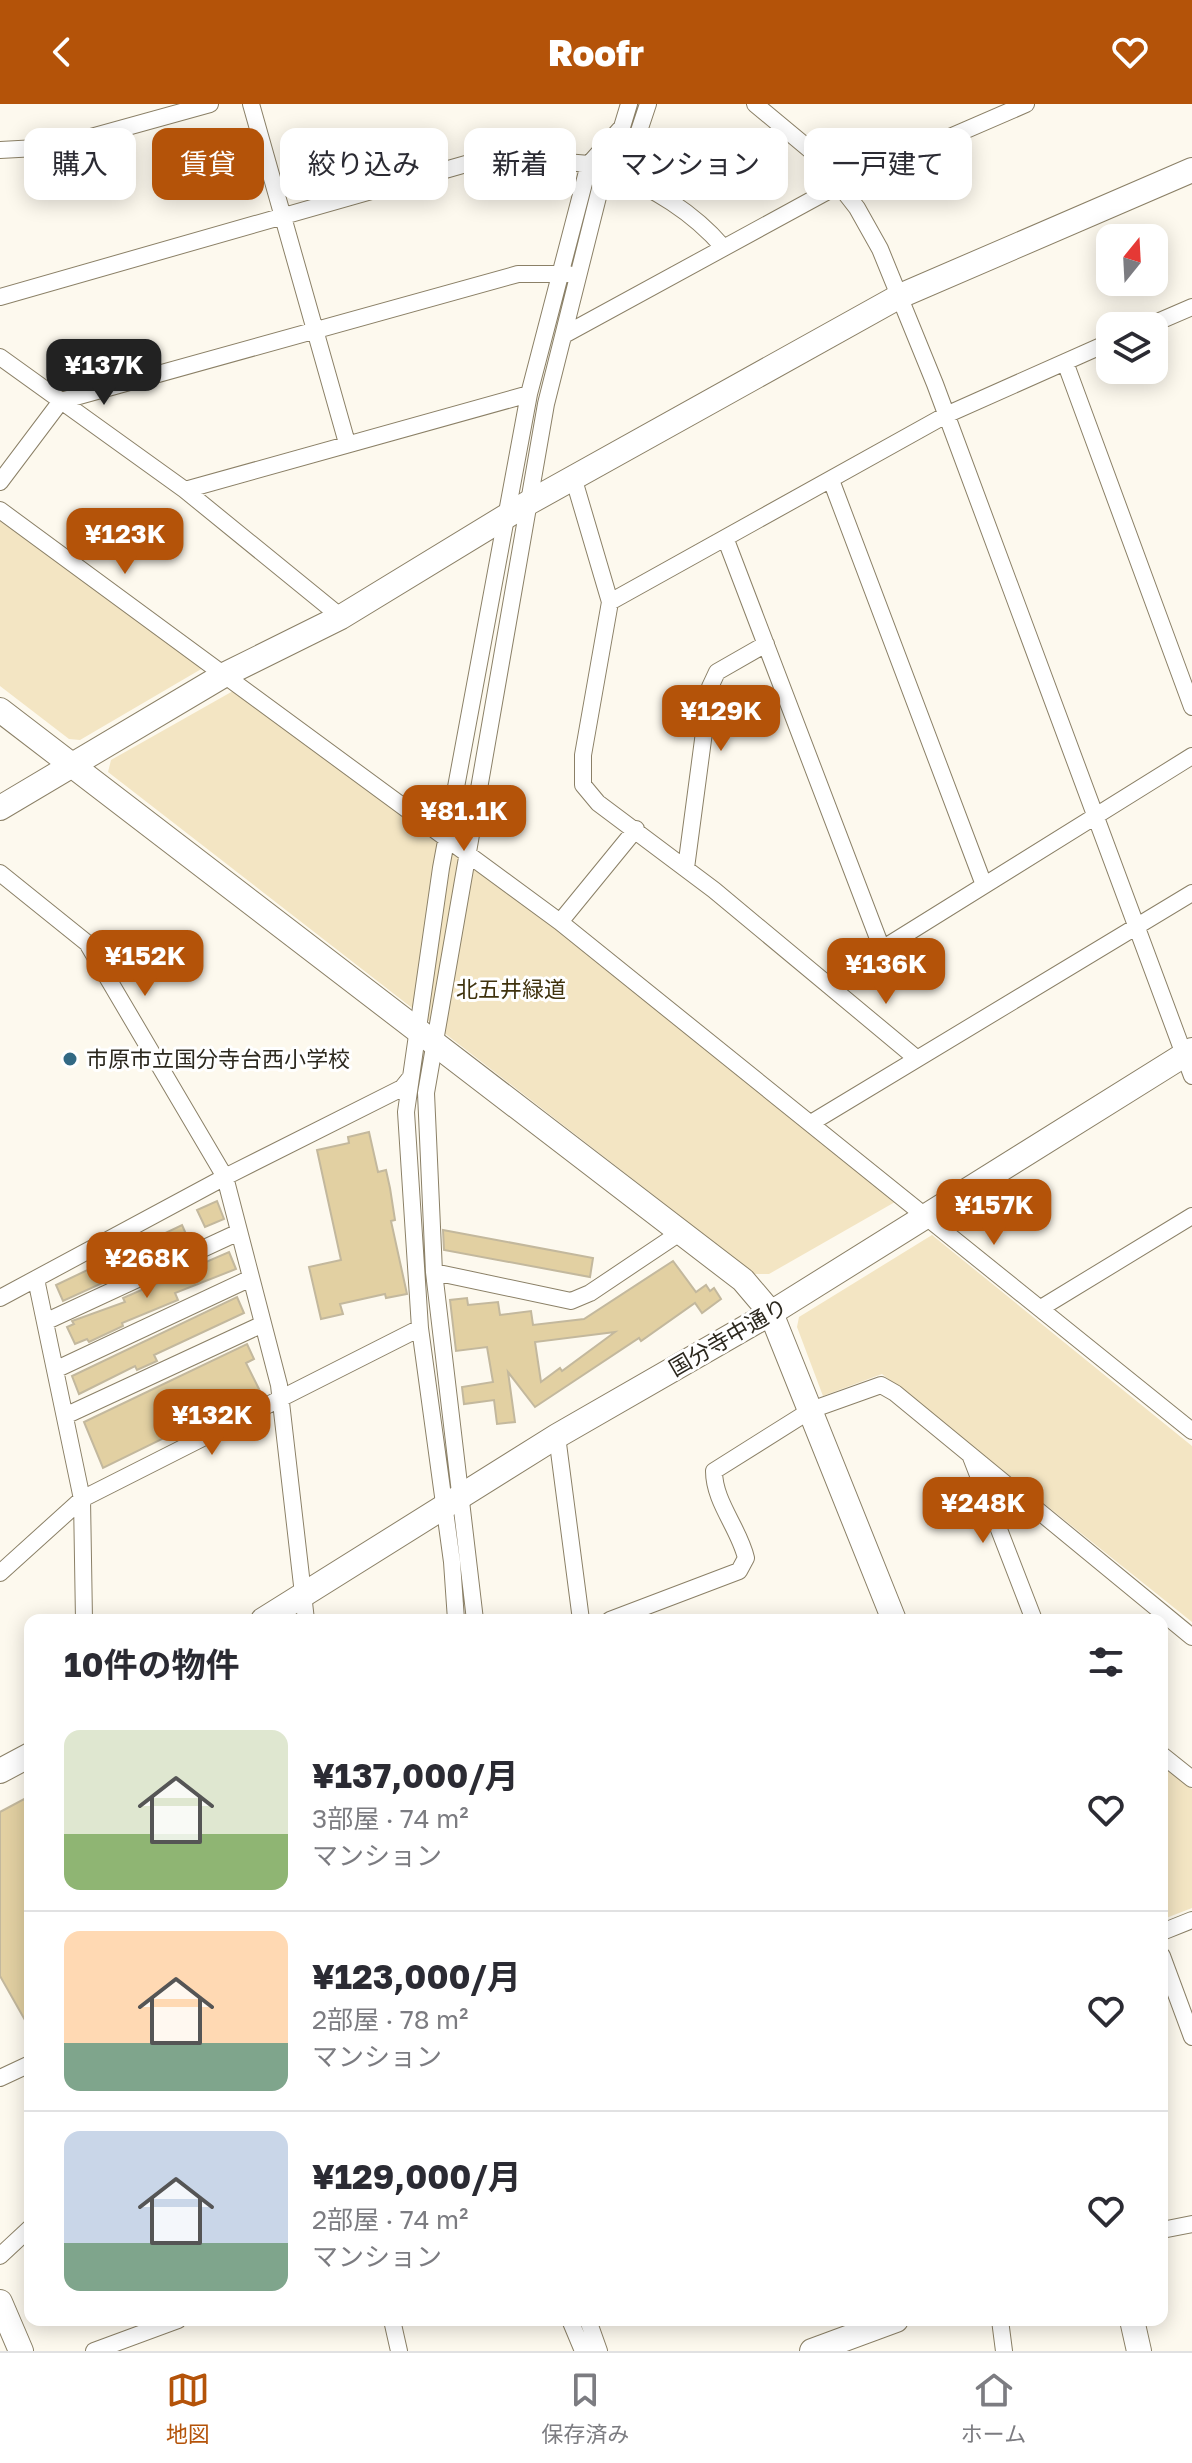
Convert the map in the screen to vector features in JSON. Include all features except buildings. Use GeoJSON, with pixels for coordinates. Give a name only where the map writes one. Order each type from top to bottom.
{"type":"FeatureCollection","features":[{"type":"Feature","properties":{"kind":"street"},"geometry":{"type":"LineString","coordinates":[[0,150],[55,147],[210,104]]}},
{"type":"Feature","properties":{"kind":"street"},"geometry":{"type":"LineString","coordinates":[[251,104],[347,443]]}},
{"type":"Feature","properties":{"kind":"street"},"geometry":{"type":"LineString","coordinates":[[456,1614],[453,1501],[434,1272],[426,1116],[426,1037],[447,838],[504,519],[529,394],[559,272],[589,164],[622,127],[629,104]]}},
{"type":"Feature","properties":{"kind":"street"},"geometry":{"type":"LineString","coordinates":[[640,128],[648,104]]}},
{"type":"Feature","properties":{"kind":"street"},"geometry":{"type":"LineString","coordinates":[[971,128],[1026,104]]}},
{"type":"Feature","properties":{"kind":"street"},"geometry":{"type":"LineString","coordinates":[[764,106],[804,144]]}},
{"type":"Feature","properties":{"kind":"street"},"geometry":{"type":"LineString","coordinates":[[0,297],[473,162],[508,157],[589,164]]}},
{"type":"Feature","properties":{"kind":"street"},"geometry":{"type":"LineString","coordinates":[[0,808],[224,675],[341,617],[528,503],[900,296],[1192,170]]}},
{"type":"Feature","properties":{"kind":"street"},"geometry":{"type":"LineString","coordinates":[[474,1614],[420,1328],[406,1112],[410,1078],[426,1037],[467,852],[546,404],[597,200]]}},
{"type":"Feature","properties":{"kind":"street"},"geometry":{"type":"LineString","coordinates":[[672,200],[704,225],[723,247]]}},
{"type":"Feature","properties":{"kind":"street"},"geometry":{"type":"LineString","coordinates":[[564,335],[811,200]]}},
{"type":"Feature","properties":{"kind":"street"},"geometry":{"type":"LineString","coordinates":[[851,200],[880,249],[900,296],[1190,1060]]}},
{"type":"Feature","properties":{"kind":"street"},"geometry":{"type":"LineString","coordinates":[[0,482],[61,401],[518,274],[559,272],[578,276]]}},
{"type":"Feature","properties":{"kind":"street"},"geometry":{"type":"LineString","coordinates":[[1168,317],[1192,307]]}},
{"type":"Feature","properties":{"kind":"street"},"geometry":{"type":"LineString","coordinates":[[610,602],[946,415],[1096,348]]}},
{"type":"Feature","properties":{"kind":"street"},"geometry":{"type":"LineString","coordinates":[[0,357],[185,490],[341,617]]}},
{"type":"Feature","properties":{"kind":"street"},"geometry":{"type":"LineString","coordinates":[[1065,362],[1192,707]]}},
{"type":"Feature","properties":{"kind":"street"},"geometry":{"type":"LineString","coordinates":[[185,490],[529,394]]}},
{"type":"Feature","properties":{"kind":"street"},"geometry":{"type":"LineString","coordinates":[[574,480],[610,602],[583,755],[583,785],[598,803],[686,868],[916,1058]]}},
{"type":"Feature","properties":{"kind":"street"},"geometry":{"type":"LineString","coordinates":[[831,480],[984,885]]}},
{"type":"Feature","properties":{"kind":"street"},"geometry":{"type":"LineString","coordinates":[[0,510],[560,922],[1192,1431]]}},
{"type":"Feature","properties":{"kind":"street"},"geometry":{"type":"LineString","coordinates":[[726,540],[882,949]]}},
{"type":"Feature","properties":{"kind":"street"},"geometry":{"type":"LineString","coordinates":[[686,868],[710,687],[717,672],[766,644]]}},
{"type":"Feature","properties":{"kind":"street"},"geometry":{"type":"LineString","coordinates":[[0,710],[743,1280],[771,1313],[811,1410],[887,1614]]}},
{"type":"Feature","properties":{"kind":"street"},"geometry":{"type":"LineString","coordinates":[[830,985],[882,949],[1192,756]]}},
{"type":"Feature","properties":{"kind":"street"},"geometry":{"type":"LineString","coordinates":[[560,922],[636,829]]}},
{"type":"Feature","properties":{"kind":"street"},"geometry":{"type":"LineString","coordinates":[[0,873],[87,943],[225,1177],[279,1385],[305,1608]]}},
{"type":"Feature","properties":{"kind":"street"},"geometry":{"type":"LineString","coordinates":[[811,1123],[1192,893]]}},
{"type":"Feature","properties":{"kind":"street","name":"国分寺中通り"},"geometry":{"type":"LineString","coordinates":[[284,1614],[305,1608],[453,1501],[557,1436],[771,1313],[923,1216],[1190,1060]]}},
{"type":"Feature","properties":{"kind":"street"},"geometry":{"type":"LineString","coordinates":[[0,1298],[225,1177],[402,1088],[410,1078]]}},
{"type":"Feature","properties":{"kind":"street"},"geometry":{"type":"LineString","coordinates":[[1041,1308],[1192,1216]]}},
{"type":"Feature","properties":{"kind":"street"},"geometry":{"type":"LineString","coordinates":[[47,1321],[239,1232]]}},
{"type":"Feature","properties":{"kind":"street"},"geometry":{"type":"LineString","coordinates":[[434,1272],[571,1301],[590,1293],[681,1232]]}},
{"type":"Feature","properties":{"kind":"street"},"geometry":{"type":"LineString","coordinates":[[57,1369],[251,1278]]}},
{"type":"Feature","properties":{"kind":"street"},"geometry":{"type":"LineString","coordinates":[[36,1279],[67,1415],[82,1499],[84,1614]]}},
{"type":"Feature","properties":{"kind":"street"},"geometry":{"type":"LineString","coordinates":[[67,1415],[263,1324]]}},
{"type":"Feature","properties":{"kind":"street"},"geometry":{"type":"LineString","coordinates":[[0,1573],[82,1499],[420,1328]]}},
{"type":"Feature","properties":{"kind":"street"},"geometry":{"type":"LineString","coordinates":[[626,1614],[739,1571],[746,1558],[714,1486],[714,1471],[811,1410],[881,1385],[1164,1614]]}},
{"type":"Feature","properties":{"kind":"street"},"geometry":{"type":"LineString","coordinates":[[557,1436],[580,1614]]}},
{"type":"Feature","properties":{"kind":"street"},"geometry":{"type":"LineString","coordinates":[[970,1456],[1032,1614]]}},
{"type":"Feature","properties":{"kind":"street"},"geometry":{"type":"LineString","coordinates":[[1168,1617],[1192,1637]]}},
{"type":"Feature","properties":{"kind":"street"},"geometry":{"type":"LineString","coordinates":[[0,1771],[24,1758]]}},
{"type":"Feature","properties":{"kind":"street"},"geometry":{"type":"LineString","coordinates":[[1168,1760],[1192,1779]]}},
{"type":"Feature","properties":{"kind":"street"},"geometry":{"type":"LineString","coordinates":[[1168,1930],[1192,1920]]}},
{"type":"Feature","properties":{"kind":"street"},"geometry":{"type":"LineString","coordinates":[[1168,1972],[1192,2037]]}},
{"type":"Feature","properties":{"kind":"street"},"geometry":{"type":"LineString","coordinates":[[0,2078],[24,2067]]}},
{"type":"Feature","properties":{"kind":"street"},"geometry":{"type":"LineString","coordinates":[[1168,2229],[1192,2224]]}},
{"type":"Feature","properties":{"kind":"street"},"geometry":{"type":"LineString","coordinates":[[0,2256],[24,2234]]}},
{"type":"Feature","properties":{"kind":"street"},"geometry":{"type":"LineString","coordinates":[[0,2302],[21,2351]]}},
{"type":"Feature","properties":{"kind":"street"},"geometry":{"type":"LineString","coordinates":[[94,2351],[162,2326]]}},
{"type":"Feature","properties":{"kind":"street"},"geometry":{"type":"LineString","coordinates":[[393,2326],[399,2351]]}},
{"type":"Feature","properties":{"kind":"street"},"geometry":{"type":"LineString","coordinates":[[573,2326],[583,2351]]}},
{"type":"Feature","properties":{"kind":"street"},"geometry":{"type":"LineString","coordinates":[[590,2326],[599,2351]]}},
{"type":"Feature","properties":{"kind":"street"},"geometry":{"type":"LineString","coordinates":[[812,2351],[880,2326]]}},
{"type":"Feature","properties":{"kind":"street"},"geometry":{"type":"LineString","coordinates":[[1001,2326],[1004,2351]]}},
{"type":"Feature","properties":{"kind":"street"},"geometry":{"type":"LineString","coordinates":[[1133,2326],[1139,2351]]}},
{"type":"Feature","properties":{"kind":"green space"},"geometry":{"type":"Polygon","coordinates":[[[0,519],[203,668],[80,740],[69,739],[0,686],[0,519]]]}},
{"type":"Feature","properties":{"kind":"green space","name":"北五井緑道"},"geometry":{"type":"Polygon","coordinates":[[[233,691],[557,930],[895,1202],[769,1274],[755,1274],[108,772],[111,760],[233,691]]]}},
{"type":"Feature","properties":{"kind":"green space"},"geometry":{"type":"Polygon","coordinates":[[[932,1235],[1192,1446],[1192,1622],[882,1374],[823,1396],[797,1327],[799,1317],[932,1235]]]}},
{"type":"Feature","properties":{"kind":"green space"},"geometry":{"type":"Polygon","coordinates":[[[1168,1770],[1192,1789],[1192,1908],[1168,1917],[1168,1770]]]}},
{"type":"Feature","properties":{"kind":"place","name":"市原市立国分寺台西小学校"},"geometry":{"type":"Point","coordinates":[70,1059]}}]}
